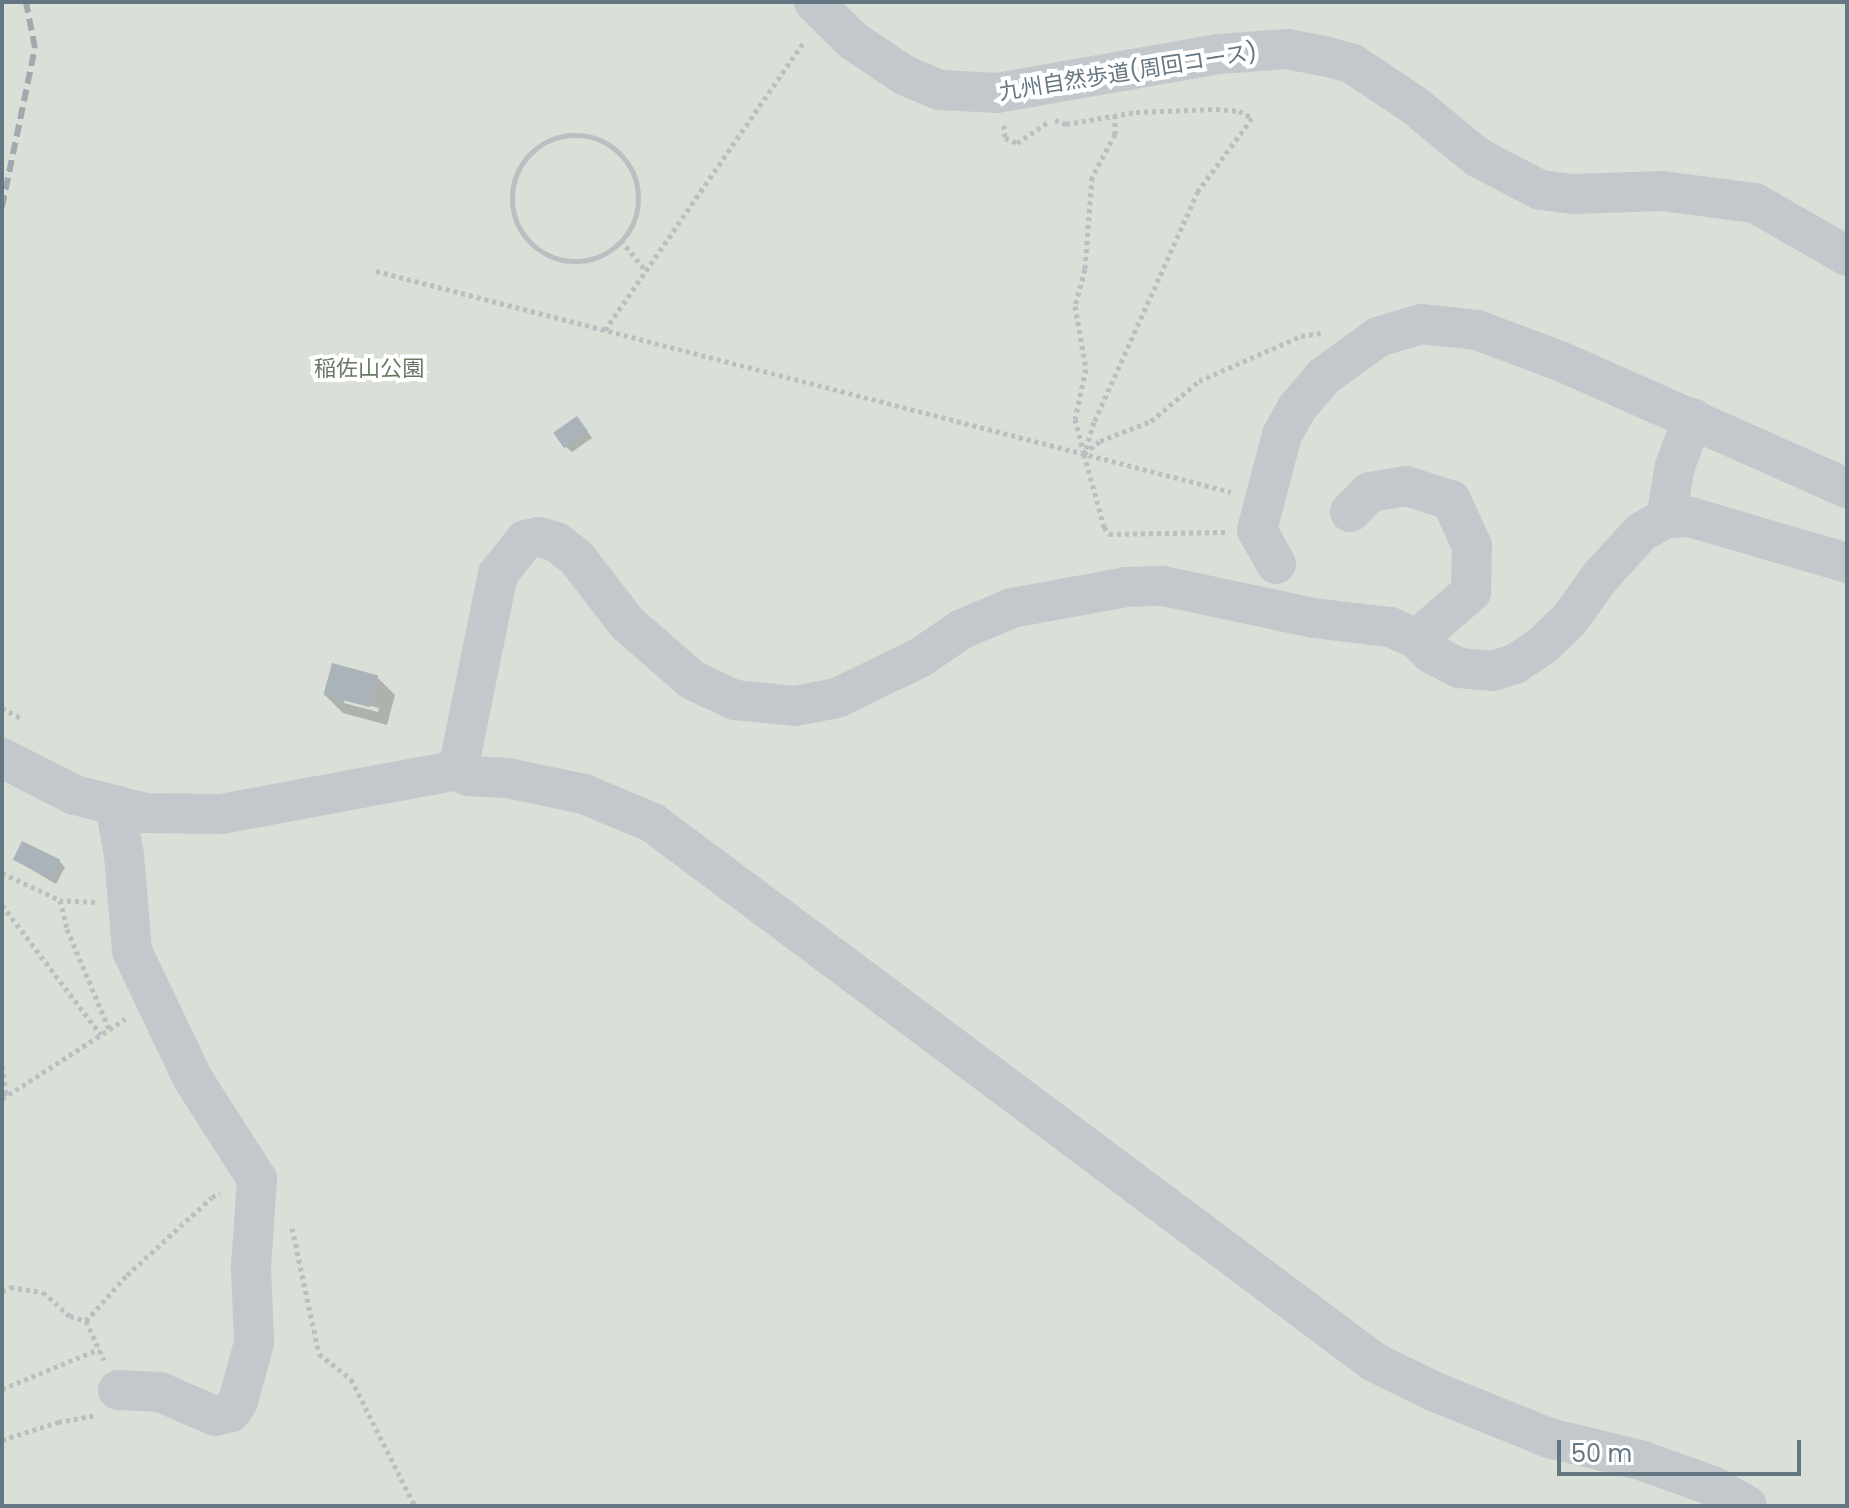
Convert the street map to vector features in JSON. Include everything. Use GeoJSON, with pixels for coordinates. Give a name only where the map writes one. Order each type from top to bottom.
{"type":"FeatureCollection","features":[{"type":"Feature","properties":{"kind":"street","name":"九州自然歩道(周回コース)"},"geometry":{"type":"LineString","coordinates":[[819,7],[852,40],[904,75],[940,90],[1001,93],[1219,54],[1287,49],[1351,63],[1414,105],[1477,157],[1540,190],[1575,194],[1662,191],[1755,203],[1847,256]]}},
{"type":"Feature","properties":{"kind":"street"},"geometry":{"type":"LineString","coordinates":[[1266,531],[1282,435],[1297,408],[1323,377],[1378,337],[1421,324],[1477,330],[1560,361],[1847,488]]}},
{"type":"Feature","properties":{"kind":"street"},"geometry":{"type":"LineString","coordinates":[[1666,518],[1675,466],[1693,418]]}},
{"type":"Feature","properties":{"kind":"street"},"geometry":{"type":"LineString","coordinates":[[1350,512],[1370,492],[1406,486],[1451,500],[1472,546],[1471,592],[1417,639]]}},
{"type":"Feature","properties":{"kind":"street"},"geometry":{"type":"LineString","coordinates":[[458,770],[498,574],[525,540],[539,537],[556,542],[576,557],[627,623],[660,656],[692,680],[735,700],[795,706],[837,698],[921,657],[962,629],[1012,608],[1126,587],[1163,586],[1313,618],[1390,627],[1417,639],[1432,654],[1459,668],[1492,671],[1515,664],[1543,645],[1569,620],[1601,576],[1641,532],[1666,518],[1690,517],[1847,563]]}},
{"type":"Feature","properties":{"kind":"street"},"geometry":{"type":"LineString","coordinates":[[2,758],[75,795],[145,813],[221,814],[458,770],[468,776],[508,778],[584,794],[653,823],[1374,1362],[1433,1391],[1549,1438],[1640,1460],[1713,1486],[1747,1506]]}},
{"type":"Feature","properties":{"kind":"street"},"geometry":{"type":"LineString","coordinates":[[115,805],[132,951],[193,1079],[257,1179],[251,1267],[254,1343],[238,1401],[231,1412],[215,1416],[160,1392],[118,1390]]}},
{"type":"Feature","properties":{"kind":"path"},"geometry":{"type":"LineString","coordinates":[[605,330],[819,7]]}},
{"type":"Feature","properties":{"kind":"path"},"geometry":{"type":"LineString","coordinates":[[1001,93],[1005,138],[1017,143],[1052,119],[1066,124],[1115,115],[1216,109],[1239,111],[1252,118],[1198,191],[1094,422],[1084,454]]}},
{"type":"Feature","properties":{"kind":"path"},"geometry":{"type":"LineString","coordinates":[[1115,115],[1115,134],[1092,177],[1085,269],[1075,306],[1086,369],[1075,419],[1104,527],[1109,534],[1266,531]]}},
{"type":"Feature","properties":{"kind":"path"},"geometry":{"type":"LineString","coordinates":[[576,135],[606,142],[623,155],[634,174],[638,194],[637,215],[621,240],[594,258],[572,261],[552,257],[534,247],[520,231],[512,201],[517,171],[528,154],[545,141],[576,135]]}},
{"type":"Feature","properties":{"kind":"path"},"geometry":{"type":"LineString","coordinates":[[621,240],[646,271]]}},
{"type":"Feature","properties":{"kind":"path"},"geometry":{"type":"LineString","coordinates":[[376,271],[1084,454],[1266,531]]}},
{"type":"Feature","properties":{"kind":"path"},"geometry":{"type":"LineString","coordinates":[[1084,454],[1100,441],[1151,421],[1199,381],[1301,336],[1334,331],[1378,337]]}},
{"type":"Feature","properties":{"kind":"path"},"geometry":{"type":"LineString","coordinates":[[2,708],[21,718]]}},
{"type":"Feature","properties":{"kind":"path"},"geometry":{"type":"LineString","coordinates":[[2,873],[60,900],[128,904]]}},
{"type":"Feature","properties":{"kind":"path"},"geometry":{"type":"LineString","coordinates":[[60,900],[67,929],[109,1029]]}},
{"type":"Feature","properties":{"kind":"path"},"geometry":{"type":"LineString","coordinates":[[2,905],[101,1035]]}},
{"type":"Feature","properties":{"kind":"path"},"geometry":{"type":"LineString","coordinates":[[4,1098],[157,1000]]}},
{"type":"Feature","properties":{"kind":"path"},"geometry":{"type":"LineString","coordinates":[[2,1066],[4,1098]]}},
{"type":"Feature","properties":{"kind":"path"},"geometry":{"type":"LineString","coordinates":[[2,1090],[4,1098]]}},
{"type":"Feature","properties":{"kind":"path"},"geometry":{"type":"LineString","coordinates":[[2,1291],[10,1287],[43,1292],[70,1316],[86,1321],[127,1275],[212,1197],[257,1179]]}},
{"type":"Feature","properties":{"kind":"path"},"geometry":{"type":"LineString","coordinates":[[290,1221],[319,1354],[351,1379],[415,1506]]}},
{"type":"Feature","properties":{"kind":"path"},"geometry":{"type":"LineString","coordinates":[[2,1389],[99,1349]]}},
{"type":"Feature","properties":{"kind":"path"},"geometry":{"type":"LineString","coordinates":[[2,1440],[58,1422],[95,1418],[118,1390]]}},
{"type":"Feature","properties":{"kind":"green space","name":"稲佐山公園"},"geometry":{"type":"Polygon","coordinates":[[[2,2],[1847,2],[1847,1506],[2,1506],[2,2]]]}},
{"type":"Feature","properties":{"kind":"building"},"geometry":{"type":"Polygon","coordinates":[[[577,416],[588,432],[564,448],[553,433],[577,416]]]}},
{"type":"Feature","properties":{"kind":"building"},"geometry":{"type":"Polygon","coordinates":[[[332,663],[378,675],[370,707],[323,695],[332,663]]]}},
{"type":"Feature","properties":{"kind":"building"},"geometry":{"type":"Polygon","coordinates":[[[22,841],[61,860],[51,879],[13,860],[22,841]]]}},
{"type":"Feature","properties":{"kind":"railway"},"geometry":{"type":"LineString","coordinates":[[2,207],[35,48],[26,2]]}}]}
